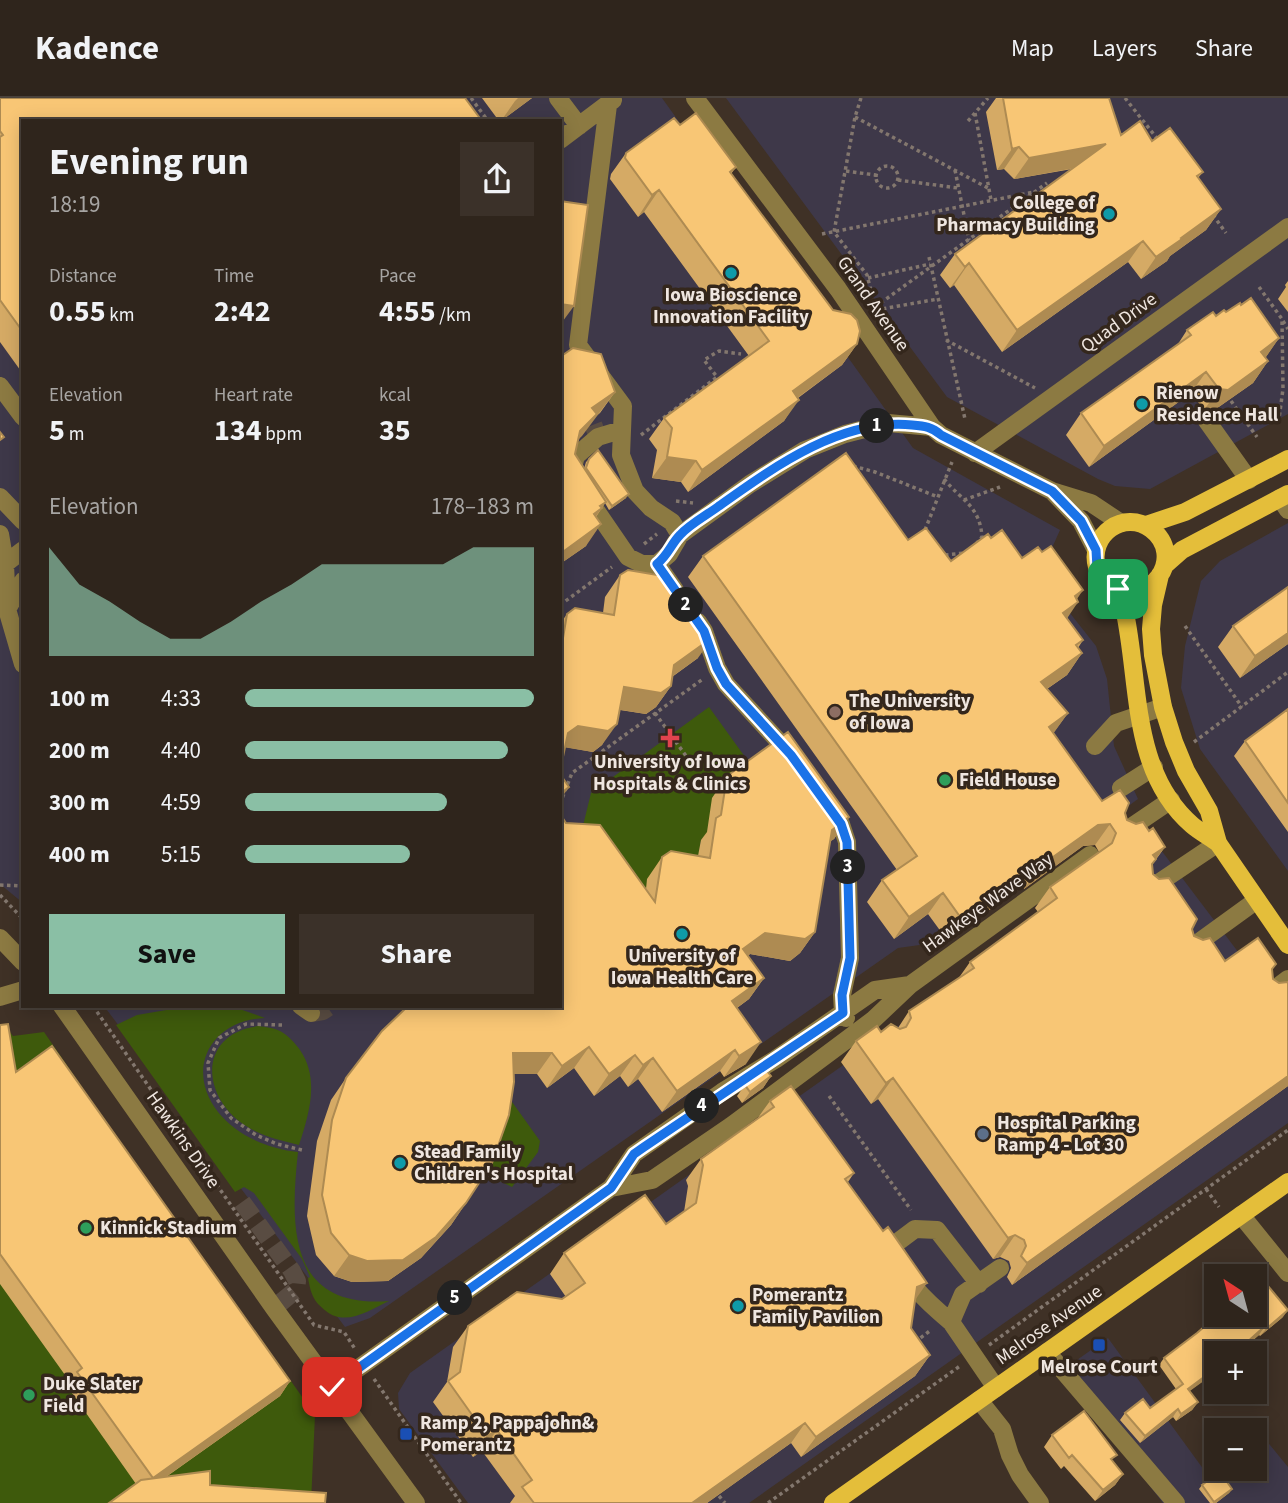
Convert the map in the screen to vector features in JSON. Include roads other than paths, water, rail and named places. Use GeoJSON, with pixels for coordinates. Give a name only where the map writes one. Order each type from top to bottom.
{"type":"FeatureCollection","features":[{"type":"Feature","properties":{"kind":"main road"},"geometry":{"type":"LineString","coordinates":[[1146,525],[1185,512],[1288,459]]}},
{"type":"Feature","properties":{"kind":"main road"},"geometry":{"type":"LineString","coordinates":[[1106,582],[1118,589],[1137,591],[1152,584],[1182,550],[1285,501]]}},
{"type":"Feature","properties":{"kind":"main road"},"geometry":{"type":"LineString","coordinates":[[1218,843],[1191,824],[1171,800],[1144,744],[1125,613],[1097,568],[1096,550],[1101,538],[1110,528],[1121,523],[1146,525],[1163,543],[1162,570],[1151,629],[1163,707],[1186,771],[1209,811],[1218,843],[1288,945]]}},
{"type":"Feature","properties":{"kind":"main road","name":"Melrose Avenue"},"geometry":{"type":"LineString","coordinates":[[834,1503],[1288,1182]]}},
{"type":"Feature","properties":{"kind":"street"},"geometry":{"type":"LineString","coordinates":[[558,98],[579,126]]}},
{"type":"Feature","properties":{"kind":"street","name":"Grand Avenue"},"geometry":{"type":"LineString","coordinates":[[695,98],[838,289],[932,427],[941,435],[1052,491],[1091,503],[1121,523]]}},
{"type":"Feature","properties":{"kind":"street"},"geometry":{"type":"LineString","coordinates":[[562,139],[612,101]]}},
{"type":"Feature","properties":{"kind":"street"},"geometry":{"type":"LineString","coordinates":[[612,101],[578,345],[623,406],[629,434],[621,455],[635,491],[651,508],[672,522],[680,535]]}},
{"type":"Feature","properties":{"kind":"street","name":"Quad Drive"},"geometry":{"type":"LineString","coordinates":[[975,453],[1288,227]]}},
{"type":"Feature","properties":{"kind":"street"},"geometry":{"type":"LineString","coordinates":[[0,386],[21,414]]}},
{"type":"Feature","properties":{"kind":"street"},"geometry":{"type":"LineString","coordinates":[[1207,421],[1249,480]]}},
{"type":"Feature","properties":{"kind":"street"},"geometry":{"type":"LineString","coordinates":[[629,434],[598,437],[576,456],[571,474],[628,557],[642,564],[657,564],[668,554],[680,535],[750,484],[805,450],[888,423],[932,427]]}},
{"type":"Feature","properties":{"kind":"street","name":"Grand Avenue"},"geometry":{"type":"LineString","coordinates":[[1052,491],[1081,521],[1096,550]]}},
{"type":"Feature","properties":{"kind":"street"},"geometry":{"type":"LineString","coordinates":[[0,497],[21,519]]}},
{"type":"Feature","properties":{"kind":"street"},"geometry":{"type":"LineString","coordinates":[[0,534],[5,564],[3,589],[21,657]]}},
{"type":"Feature","properties":{"kind":"street"},"geometry":{"type":"LineString","coordinates":[[5,564],[21,552]]}},
{"type":"Feature","properties":{"kind":"street"},"geometry":{"type":"LineString","coordinates":[[657,564],[704,631],[717,668],[735,696],[761,721],[806,775]]}},
{"type":"Feature","properties":{"kind":"street"},"geometry":{"type":"LineString","coordinates":[[7,609],[21,584]]}},
{"type":"Feature","properties":{"kind":"street"},"geometry":{"type":"LineString","coordinates":[[1095,746],[1116,723],[1163,707]]}},
{"type":"Feature","properties":{"kind":"street"},"geometry":{"type":"LineString","coordinates":[[1121,788],[1154,767]]}},
{"type":"Feature","properties":{"kind":"street"},"geometry":{"type":"LineString","coordinates":[[820,794],[841,824],[847,842],[850,958],[842,995],[843,1013],[856,1033]]}},
{"type":"Feature","properties":{"kind":"street"},"geometry":{"type":"LineString","coordinates":[[1121,834],[1171,800]]}},
{"type":"Feature","properties":{"kind":"street"},"geometry":{"type":"LineString","coordinates":[[1148,890],[1218,843]]}},
{"type":"Feature","properties":{"kind":"street","name":"Hawkeye Wave Way"},"geometry":{"type":"LineString","coordinates":[[611,1188],[652,1180],[731,1126],[873,1020],[909,985],[1090,855]]}},
{"type":"Feature","properties":{"kind":"street"},"geometry":{"type":"LineString","coordinates":[[1188,950],[1257,900]]}},
{"type":"Feature","properties":{"kind":"street"},"geometry":{"type":"LineString","coordinates":[[0,938],[21,960]]}},
{"type":"Feature","properties":{"kind":"street"},"geometry":{"type":"LineString","coordinates":[[1268,994],[1288,979]]}},
{"type":"Feature","properties":{"kind":"street","name":"Hawkeye Wave Way"},"geometry":{"type":"LineString","coordinates":[[332,1387],[611,1188],[634,1154],[644,1147],[875,990],[909,985]]}},
{"type":"Feature","properties":{"kind":"street"},"geometry":{"type":"LineString","coordinates":[[0,998],[21,991]]}},
{"type":"Feature","properties":{"kind":"street","name":"Hawkins Drive"},"geometry":{"type":"LineString","coordinates":[[63,1008],[416,1503]]}},
{"type":"Feature","properties":{"kind":"street"},"geometry":{"type":"LineString","coordinates":[[873,1020],[885,1039]]}},
{"type":"Feature","properties":{"kind":"street"},"geometry":{"type":"LineString","coordinates":[[1241,1215],[1288,1273]]}},
{"type":"Feature","properties":{"kind":"street"},"geometry":{"type":"LineString","coordinates":[[979,1284],[937,1230],[915,1229],[895,1244],[896,1260],[928,1303],[951,1322],[967,1361],[996,1388]]}},
{"type":"Feature","properties":{"kind":"street"},"geometry":{"type":"LineString","coordinates":[[951,1322],[963,1294],[1000,1268]]}},
{"type":"Feature","properties":{"kind":"street"},"geometry":{"type":"LineString","coordinates":[[1047,1352],[1176,1503]]}},
{"type":"Feature","properties":{"kind":"street"},"geometry":{"type":"LineString","coordinates":[[979,1400],[1002,1429],[1020,1475],[1041,1503]]}},
{"type":"Feature","properties":{"kind":"tunnel"},"geometry":{"type":"LineString","coordinates":[[579,402],[591,419],[598,437]]}},
{"type":"Feature","properties":{"kind":"tunnel"},"geometry":{"type":"LineString","coordinates":[[311,1013],[327,1008]]}},
{"type":"Feature","properties":{"kind":"tunnel"},"geometry":{"type":"LineString","coordinates":[[242,1202],[297,1281],[296,1290],[274,1308]]}},
{"type":"Feature","properties":{"kind":"place","name":"College of Pharmacy Building"},"geometry":{"type":"Point","coordinates":[1109,214]}},
{"type":"Feature","properties":{"kind":"place","name":"Iowa Bioscience Innovation Facility"},"geometry":{"type":"Point","coordinates":[731,273]}},
{"type":"Feature","properties":{"kind":"place","name":"Rienow Residence Hall"},"geometry":{"type":"Point","coordinates":[1142,404]}},
{"type":"Feature","properties":{"kind":"place","name":"The University of Iowa"},"geometry":{"type":"Point","coordinates":[835,712]}},
{"type":"Feature","properties":{"kind":"place","name":"University of Iowa Hospitals & Clinics"},"geometry":{"type":"Point","coordinates":[670,738]}},
{"type":"Feature","properties":{"kind":"place","name":"Field House"},"geometry":{"type":"Point","coordinates":[945,780]}},
{"type":"Feature","properties":{"kind":"place","name":"University of Iowa Health Care"},"geometry":{"type":"Point","coordinates":[682,934]}},
{"type":"Feature","properties":{"kind":"place","name":"Hospital Parking Ramp 4 - Lot 30"},"geometry":{"type":"Point","coordinates":[983,1134]}},
{"type":"Feature","properties":{"kind":"place","name":"Stead Family Children's Hospital"},"geometry":{"type":"Point","coordinates":[400,1163]}},
{"type":"Feature","properties":{"kind":"place","name":"Kinnick Stadium"},"geometry":{"type":"Point","coordinates":[86,1228]}},
{"type":"Feature","properties":{"kind":"place","name":"Pomerantz Family Pavilion"},"geometry":{"type":"Point","coordinates":[738,1306]}},
{"type":"Feature","properties":{"kind":"place","name":"Melrose Court"},"geometry":{"type":"Point","coordinates":[1099,1345]}},
{"type":"Feature","properties":{"kind":"place","name":"Duke Slater Field"},"geometry":{"type":"Point","coordinates":[29,1395]}},
{"type":"Feature","properties":{"kind":"place","name":"Ramp 2, Pappajohn& Pomerantz"},"geometry":{"type":"Point","coordinates":[406,1434]}}]}
